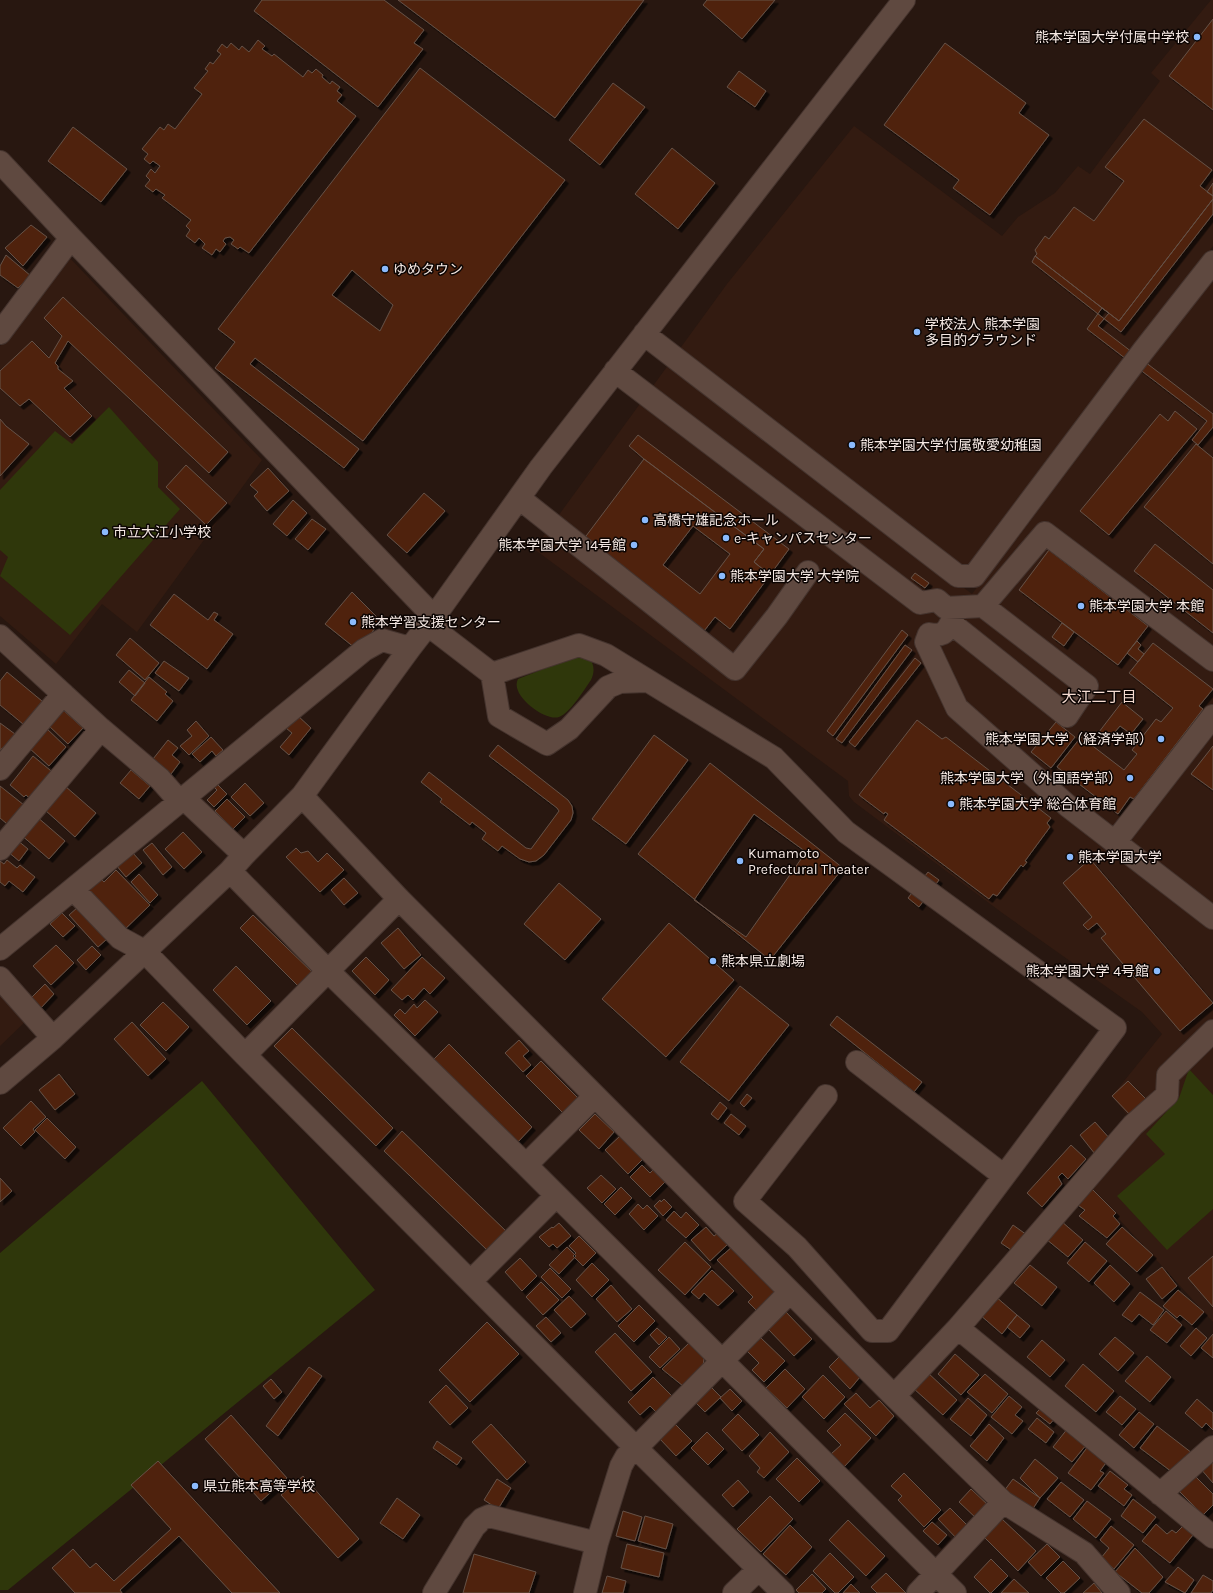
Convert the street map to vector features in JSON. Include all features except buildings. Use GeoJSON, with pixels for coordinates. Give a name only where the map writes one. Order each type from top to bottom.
{"type":"FeatureCollection","features":[{"type":"Feature","properties":{"kind":"street"},"geometry":{"type":"LineString","coordinates":[[0,1083],[53,1038],[230,871],[302,796],[410,648],[434,618],[518,498],[901,1]]}},
{"type":"Feature","properties":{"kind":"street"},"geometry":{"type":"LineString","coordinates":[[0,162],[434,618],[436,631],[492,674],[499,716],[547,744],[569,729],[608,687],[620,682],[646,680]]}},
{"type":"Feature","properties":{"kind":"street"},"geometry":{"type":"LineString","coordinates":[[0,332],[71,238]]}},
{"type":"Feature","properties":{"kind":"street"},"geometry":{"type":"LineString","coordinates":[[644,334],[958,576],[974,576],[1143,351],[1213,262]]}},
{"type":"Feature","properties":{"kind":"street"},"geometry":{"type":"LineString","coordinates":[[615,371],[920,603],[937,600],[948,616],[1067,716],[1087,686],[983,606]]}},
{"type":"Feature","properties":{"kind":"street"},"geometry":{"type":"LineString","coordinates":[[518,498],[735,669],[777,616],[808,572]]}},
{"type":"Feature","properties":{"kind":"street"},"geometry":{"type":"LineString","coordinates":[[948,616],[983,606],[1045,533],[1213,660]]}},
{"type":"Feature","properties":{"kind":"street"},"geometry":{"type":"LineString","coordinates":[[920,603],[919,617],[924,628],[929,634],[937,635],[946,632],[948,616]]}},
{"type":"Feature","properties":{"kind":"street"},"geometry":{"type":"LineString","coordinates":[[929,634],[926,642],[957,708],[1068,806],[1213,918]]}},
{"type":"Feature","properties":{"kind":"street"},"geometry":{"type":"LineString","coordinates":[[0,636],[101,729],[160,779],[174,794],[190,804],[244,855]]}},
{"type":"Feature","properties":{"kind":"street"},"geometry":{"type":"LineString","coordinates":[[0,949],[364,650],[382,640],[410,648]]}},
{"type":"Feature","properties":{"kind":"street"},"geometry":{"type":"LineString","coordinates":[[492,674],[579,645],[606,655],[774,758],[846,832],[1115,1028],[888,1331],[872,1331],[797,1246],[745,1201],[826,1096]]}},
{"type":"Feature","properties":{"kind":"street"},"geometry":{"type":"LineString","coordinates":[[597,652],[608,687]]}},
{"type":"Feature","properties":{"kind":"street"},"geometry":{"type":"LineString","coordinates":[[0,769],[63,694]]}},
{"type":"Feature","properties":{"kind":"street"},"geometry":{"type":"LineString","coordinates":[[1115,842],[1213,716]]}},
{"type":"Feature","properties":{"kind":"street"},"geometry":{"type":"LineString","coordinates":[[0,849],[101,729]]}},
{"type":"Feature","properties":{"kind":"street"},"geometry":{"type":"LineString","coordinates":[[302,796],[399,899],[894,1396],[1003,1502],[1084,1552],[1119,1593]]}},
{"type":"Feature","properties":{"kind":"street"},"geometry":{"type":"LineString","coordinates":[[230,871],[328,971],[722,1359],[955,1593]]}},
{"type":"Feature","properties":{"kind":"street"},"geometry":{"type":"LineString","coordinates":[[73,889],[120,938],[144,951],[245,1055],[635,1447],[783,1593]]}},
{"type":"Feature","properties":{"kind":"street"},"geometry":{"type":"LineString","coordinates":[[245,1055],[399,899]]}},
{"type":"Feature","properties":{"kind":"street"},"geometry":{"type":"LineString","coordinates":[[0,978],[53,1038]]}},
{"type":"Feature","properties":{"kind":"street"},"geometry":{"type":"LineString","coordinates":[[894,1396],[958,1328],[1123,1137],[1136,1123],[1168,1095],[1168,1074],[1213,1031]]}},
{"type":"Feature","properties":{"kind":"street"},"geometry":{"type":"LineString","coordinates":[[856,1062],[1004,1176]]}},
{"type":"Feature","properties":{"kind":"street"},"geometry":{"type":"LineString","coordinates":[[526,1165],[595,1096]]}},
{"type":"Feature","properties":{"kind":"street"},"geometry":{"type":"LineString","coordinates":[[471,1281],[556,1196]]}},
{"type":"Feature","properties":{"kind":"street"},"geometry":{"type":"LineString","coordinates":[[585,1593],[597,1543],[626,1457],[790,1292]]}},
{"type":"Feature","properties":{"kind":"street"},"geometry":{"type":"LineString","coordinates":[[958,1328],[1213,1537]]}},
{"type":"Feature","properties":{"kind":"street"},"geometry":{"type":"LineString","coordinates":[[1160,1494],[1213,1447]]}},
{"type":"Feature","properties":{"kind":"street"},"geometry":{"type":"LineString","coordinates":[[918,1593],[1003,1502]]}},
{"type":"Feature","properties":{"kind":"street"},"geometry":{"type":"LineString","coordinates":[[434,1593],[474,1527],[482,1519],[489,1516],[597,1543]]}},
{"type":"Feature","properties":{"kind":"street"},"geometry":{"type":"LineString","coordinates":[[734,1593],[759,1568]]}},
{"type":"Feature","properties":{"kind":"shaded area"},"geometry":{"type":"Polygon","coordinates":[[[1211,0],[1213,0],[1213,246],[1210,250],[1213,253],[1213,1322],[1088,1185],[1138,1129],[1112,1096],[1162,1034],[1142,1012],[1001,912],[854,802],[849,796],[848,781],[534,549],[669,364],[972,594],[1040,503],[1108,380],[969,566],[963,569],[676,354],[727,284],[854,126],[1002,236],[1018,217],[1055,193],[1078,166],[1090,174],[1160,81],[1151,73],[1211,0]]]}},
{"type":"Feature","properties":{"kind":"shaded area","name":"市立大江小学校"},"geometry":{"type":"Polygon","coordinates":[[[68,256],[262,460],[137,632],[102,604],[56,664],[0,616],[0,346],[68,256]]]}},
{"type":"Feature","properties":{"kind":"shaded area"},"geometry":{"type":"Polygon","coordinates":[[[0,991],[27,1020],[0,1046],[0,991]]]}},
{"type":"Feature","properties":{"kind":"green space"},"geometry":{"type":"Polygon","coordinates":[[[109,407],[158,462],[158,487],[180,509],[70,635],[0,576],[8,557],[0,550],[0,490],[55,431],[72,444],[109,407]]]}},
{"type":"Feature","properties":{"kind":"green space"},"geometry":{"type":"Polygon","coordinates":[[[579,655],[590,658],[593,666],[593,674],[591,680],[581,695],[568,711],[559,717],[553,717],[546,715],[530,706],[519,692],[517,685],[518,679],[579,655]]]}},
{"type":"Feature","properties":{"kind":"green space"},"geometry":{"type":"Polygon","coordinates":[[[1189,1069],[1213,1095],[1213,1209],[1167,1250],[1117,1196],[1165,1154],[1146,1134],[1179,1098],[1189,1069]]]}},
{"type":"Feature","properties":{"kind":"green space"},"geometry":{"type":"Polygon","coordinates":[[[202,1081],[375,1290],[8,1590],[0,1590],[0,1253],[202,1081]]]}},
{"type":"Feature","properties":{"kind":"place","name":"熊本学園大学付属中学校"},"geometry":{"type":"Point","coordinates":[1197,37]}},
{"type":"Feature","properties":{"kind":"place","name":"ゆめタウン"},"geometry":{"type":"Point","coordinates":[385,269]}},
{"type":"Feature","properties":{"kind":"place","name":"学校法人 熊本学園 多目的グラウンド"},"geometry":{"type":"Point","coordinates":[917,332]}},
{"type":"Feature","properties":{"kind":"place","name":"熊本学園大学付属敬愛幼稚園"},"geometry":{"type":"Point","coordinates":[852,445]}},
{"type":"Feature","properties":{"kind":"place","name":"高橋守雄記念ホール"},"geometry":{"type":"Point","coordinates":[645,520]}},
{"type":"Feature","properties":{"kind":"place","name":"市立大江小学校"},"geometry":{"type":"Point","coordinates":[105,532]}},
{"type":"Feature","properties":{"kind":"place","name":"e-キャンパスセンター"},"geometry":{"type":"Point","coordinates":[726,538]}},
{"type":"Feature","properties":{"kind":"place","name":"熊本学園大学 14号館"},"geometry":{"type":"Point","coordinates":[634,545]}},
{"type":"Feature","properties":{"kind":"place","name":"熊本学園大学 大学院"},"geometry":{"type":"Point","coordinates":[722,576]}},
{"type":"Feature","properties":{"kind":"place","name":"熊本学園大学 本館"},"geometry":{"type":"Point","coordinates":[1081,606]}},
{"type":"Feature","properties":{"kind":"place","name":"熊本学習支援センター"},"geometry":{"type":"Point","coordinates":[353,622]}},
{"type":"Feature","properties":{"kind":"place","name":"熊本学園大学（経済学部）"},"geometry":{"type":"Point","coordinates":[1161,739]}},
{"type":"Feature","properties":{"kind":"place","name":"熊本学園大学（外国語学部）"},"geometry":{"type":"Point","coordinates":[1130,778]}},
{"type":"Feature","properties":{"kind":"place","name":"熊本学園大学 総合体育館"},"geometry":{"type":"Point","coordinates":[951,804]}},
{"type":"Feature","properties":{"kind":"place","name":"熊本学園大学"},"geometry":{"type":"Point","coordinates":[1070,857]}},
{"type":"Feature","properties":{"kind":"place","name":"Kumamoto Prefectural Theater"},"geometry":{"type":"Point","coordinates":[740,861]}},
{"type":"Feature","properties":{"kind":"place","name":"熊本県立劇場"},"geometry":{"type":"Point","coordinates":[713,961]}},
{"type":"Feature","properties":{"kind":"place","name":"熊本学園大学 4号館"},"geometry":{"type":"Point","coordinates":[1157,971]}},
{"type":"Feature","properties":{"kind":"place","name":"県立熊本高等学校"},"geometry":{"type":"Point","coordinates":[195,1486]}},
{"type":"Feature","properties":{"kind":"district","name":"大江二丁目"},"geometry":{"type":"Point","coordinates":[1099,697]}}]}
